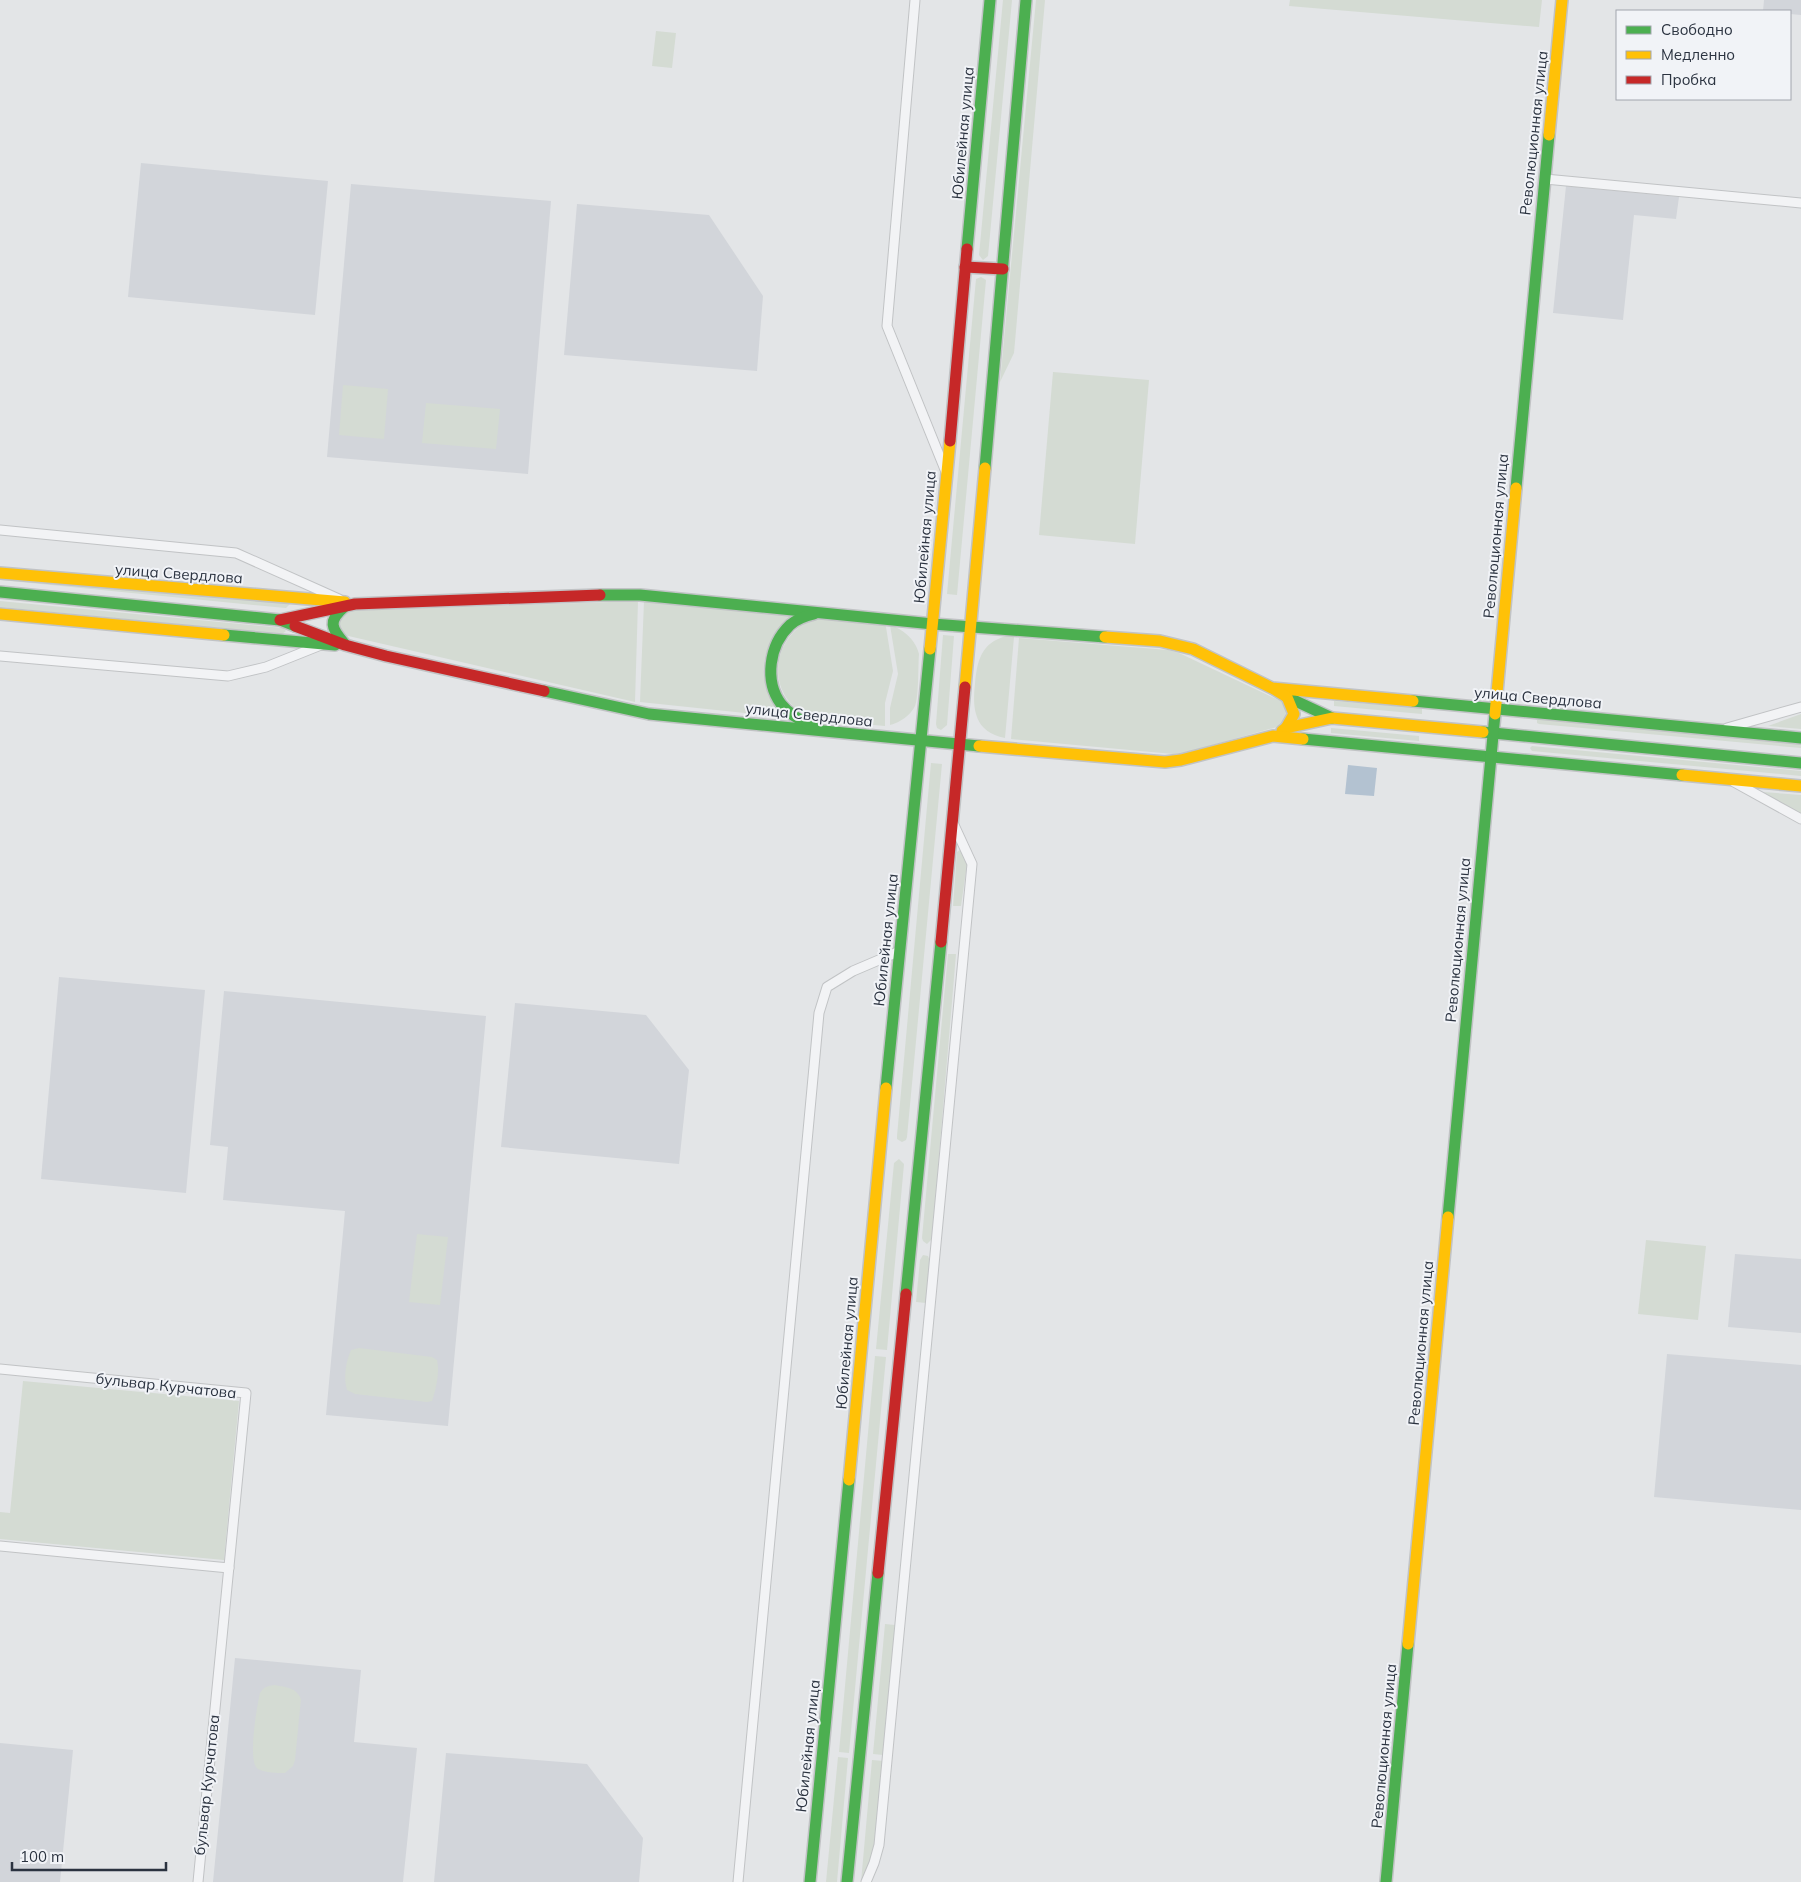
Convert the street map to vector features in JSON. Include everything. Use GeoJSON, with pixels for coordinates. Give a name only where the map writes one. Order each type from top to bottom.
{"type":"FeatureCollection","features":[{"type":"Feature","properties":{"kind":"main road","name":"Юбилейная улица"},"geometry":{"type":"LineString","coordinates":[[810,1882],[920,740],[933,624],[990,0]]}},
{"type":"Feature","properties":{"kind":"main road"},"geometry":{"type":"LineString","coordinates":[[847,1882],[897,1366],[953,823],[1026,0]]}},
{"type":"Feature","properties":{"kind":"main road","name":"Революционная улица"},"geometry":{"type":"LineString","coordinates":[[1386,1882],[1562,0]]}},
{"type":"Feature","properties":{"kind":"main road"},"geometry":{"type":"LineString","coordinates":[[965,268],[1003,269]]}},
{"type":"Feature","properties":{"kind":"main road","name":"улица Свердлова"},"geometry":{"type":"LineString","coordinates":[[0,573],[348,604],[640,595],[933,624],[1160,641],[1193,649],[1332,718]]}},
{"type":"Feature","properties":{"kind":"main road","name":"улица Свердлова"},"geometry":{"type":"LineString","coordinates":[[0,592],[280,620],[345,645],[386,656],[649,714],[960,744],[1165,762],[1181,760],[1273,736],[1286,728],[1332,718],[1801,763]]}},
{"type":"Feature","properties":{"kind":"main road"},"geometry":{"type":"LineString","coordinates":[[345,645],[333,631],[332,623],[335,614],[348,604]]}},
{"type":"Feature","properties":{"kind":"main road","name":"улица Свердлова"},"geometry":{"type":"LineString","coordinates":[[280,620],[348,604]]}},
{"type":"Feature","properties":{"kind":"main road"},"geometry":{"type":"LineString","coordinates":[[821,730],[799,720],[788,711],[774,690],[770,669],[773,653],[780,638],[789,626],[800,617],[824,612]]}},
{"type":"Feature","properties":{"kind":"main road","name":"улица Свердлова"},"geometry":{"type":"LineString","coordinates":[[0,614],[322,645],[345,645]]}},
{"type":"Feature","properties":{"kind":"main road","name":"улица Свердлова"},"geometry":{"type":"LineString","coordinates":[[1272,688],[1801,738]]}},
{"type":"Feature","properties":{"kind":"main road"},"geometry":{"type":"LineString","coordinates":[[1286,728],[1294,714],[1287,697]]}},
{"type":"Feature","properties":{"kind":"main road","name":"улица Свердлова"},"geometry":{"type":"LineString","coordinates":[[1273,736],[1801,786]]}},
{"type":"Feature","properties":{"kind":"street"},"geometry":{"type":"LineString","coordinates":[[914,0],[886,326],[946,473]]}},
{"type":"Feature","properties":{"kind":"street"},"geometry":{"type":"LineString","coordinates":[[1545,179],[1801,204]]}},
{"type":"Feature","properties":{"kind":"street"},"geometry":{"type":"LineString","coordinates":[[0,530],[236,553],[348,604]]}},
{"type":"Feature","properties":{"kind":"street"},"geometry":{"type":"LineString","coordinates":[[0,656],[228,676],[266,667],[322,645]]}},
{"type":"Feature","properties":{"kind":"street"},"geometry":{"type":"LineString","coordinates":[[1721,730],[1801,707]]}},
{"type":"Feature","properties":{"kind":"street"},"geometry":{"type":"LineString","coordinates":[[1729,779],[1801,819]]}},
{"type":"Feature","properties":{"kind":"street"},"geometry":{"type":"LineString","coordinates":[[866,1882],[879,1846],[972,864],[953,823]]}},
{"type":"Feature","properties":{"kind":"street"},"geometry":{"type":"LineString","coordinates":[[738,1882],[819,1013],[827,987],[853,971],[900,951]]}},
{"type":"Feature","properties":{"kind":"street","name":"бульвар Курчатова"},"geometry":{"type":"LineString","coordinates":[[0,1369],[246,1393],[198,1882]]}},
{"type":"Feature","properties":{"kind":"street"},"geometry":{"type":"LineString","coordinates":[[0,1546],[229,1568]]}},
{"type":"Feature","properties":{"kind":"shaded area"},"geometry":{"type":"Polygon","coordinates":[[[1003,0],[1012,0],[988,256],[983,260],[979,255],[1003,0]]]}},
{"type":"Feature","properties":{"kind":"shaded area"},"geometry":{"type":"Polygon","coordinates":[[[1036,0],[1045,0],[1014,353],[1000,382],[1036,0]]]}},
{"type":"Feature","properties":{"kind":"shaded area"},"geometry":{"type":"Polygon","coordinates":[[[1290,0],[1542,0],[1539,27],[1289,6],[1290,0]]]}},
{"type":"Feature","properties":{"kind":"shaded area"},"geometry":{"type":"Polygon","coordinates":[[[1764,0],[1801,0],[1801,15],[1791,14],[1791,10],[1763,10],[1764,0]]]}},
{"type":"Feature","properties":{"kind":"shaded area"},"geometry":{"type":"Polygon","coordinates":[[[656,31],[676,33],[672,68],[652,66],[656,31]]]}},
{"type":"Feature","properties":{"kind":"shaded area"},"geometry":{"type":"Polygon","coordinates":[[[141,163],[328,181],[315,315],[128,297],[141,163]]]}},
{"type":"Feature","properties":{"kind":"shaded area"},"geometry":{"type":"Polygon","coordinates":[[[351,184],[551,201],[528,474],[327,457],[351,184]]]}},
{"type":"Feature","properties":{"kind":"shaded area"},"geometry":{"type":"Polygon","coordinates":[[[1566,186],[1679,197],[1676,219],[1634,215],[1623,320],[1553,313],[1566,186]]]}},
{"type":"Feature","properties":{"kind":"shaded area"},"geometry":{"type":"Polygon","coordinates":[[[577,204],[709,215],[763,296],[757,371],[564,355],[577,204]]]}},
{"type":"Feature","properties":{"kind":"shaded area"},"geometry":{"type":"Polygon","coordinates":[[[981,277],[986,280],[957,595],[947,594],[976,279],[981,277]]]}},
{"type":"Feature","properties":{"kind":"shaded area"},"geometry":{"type":"Polygon","coordinates":[[[1053,372],[1149,380],[1135,544],[1039,535],[1053,372]]]}},
{"type":"Feature","properties":{"kind":"shaded area"},"geometry":{"type":"Polygon","coordinates":[[[343,385],[388,389],[384,439],[339,435],[343,385]]]}},
{"type":"Feature","properties":{"kind":"shaded area"},"geometry":{"type":"Polygon","coordinates":[[[426,403],[500,409],[496,449],[422,443],[426,403]]]}},
{"type":"Feature","properties":{"kind":"shaded area"},"geometry":{"type":"Polygon","coordinates":[[[0,574],[290,604],[286,608],[0,580],[0,574]]]}},
{"type":"Feature","properties":{"kind":"shaded area"},"geometry":{"type":"Polygon","coordinates":[[[0,601],[283,628],[286,631],[282,634],[0,607],[0,601]]]}},
{"type":"Feature","properties":{"kind":"shaded area"},"geometry":{"type":"Polygon","coordinates":[[[638,601],[635,702],[344,635],[336,620],[346,611],[638,601]]]}},
{"type":"Feature","properties":{"kind":"shaded area"},"geometry":{"type":"Polygon","coordinates":[[[644,601],[795,613],[774,637],[767,650],[764,662],[767,689],[782,717],[640,702],[644,601]]]}},
{"type":"Feature","properties":{"kind":"shaded area"},"geometry":{"type":"Polygon","coordinates":[[[816,617],[883,621],[886,627],[893,671],[885,703],[885,726],[816,720],[799,711],[787,699],[780,685],[778,670],[781,654],[788,639],[800,627],[816,617]]]}},
{"type":"Feature","properties":{"kind":"shaded area"},"geometry":{"type":"Polygon","coordinates":[[[890,625],[900,629],[908,636],[915,644],[919,654],[918,688],[915,706],[904,718],[890,725],[890,708],[898,674],[890,625]]]}},
{"type":"Feature","properties":{"kind":"shaded area"},"geometry":{"type":"Polygon","coordinates":[[[943,635],[954,636],[947,725],[941,730],[937,728],[936,724],[943,635]]]}},
{"type":"Feature","properties":{"kind":"shaded area"},"geometry":{"type":"Polygon","coordinates":[[[1006,636],[1014,637],[1005,738],[987,731],[982,725],[975,711],[974,694],[977,668],[982,654],[991,643],[1006,636]]]}},
{"type":"Feature","properties":{"kind":"shaded area"},"geometry":{"type":"Polygon","coordinates":[[[1019,638],[1168,650],[1179,653],[1287,704],[1289,706],[1284,725],[1184,753],[1173,754],[1011,739],[1019,638]]]}},
{"type":"Feature","properties":{"kind":"shaded area"},"geometry":{"type":"Polygon","coordinates":[[[1334,701],[1422,708],[1422,714],[1334,706],[1334,701]]]}},
{"type":"Feature","properties":{"kind":"shaded area"},"geometry":{"type":"Polygon","coordinates":[[[1801,714],[1801,729],[1768,726],[1801,714]]]}},
{"type":"Feature","properties":{"kind":"shaded area"},"geometry":{"type":"Polygon","coordinates":[[[1537,720],[1801,743],[1801,748],[1539,724],[1537,720]]]}},
{"type":"Feature","properties":{"kind":"shaded area"},"geometry":{"type":"Polygon","coordinates":[[[1331,728],[1419,736],[1419,741],[1331,733],[1331,728]]]}},
{"type":"Feature","properties":{"kind":"shaded area"},"geometry":{"type":"Polygon","coordinates":[[[1532,746],[1801,771],[1801,776],[1532,751],[1530,748],[1532,746]]]}},
{"type":"Feature","properties":{"kind":"shaded area"},"geometry":{"type":"Polygon","coordinates":[[[931,763],[942,764],[907,1137],[902,1142],[897,1139],[897,1136],[931,763]]]}},
{"type":"Feature","properties":{"kind":"shaded area"},"geometry":{"type":"Polygon","coordinates":[[[1763,792],[1801,795],[1801,814],[1798,813],[1763,792]]]}},
{"type":"Feature","properties":{"kind":"shaded area"},"geometry":{"type":"Polygon","coordinates":[[[960,850],[967,864],[961,906],[953,906],[957,852],[960,850]]]}},
{"type":"Feature","properties":{"kind":"shaded area"},"geometry":{"type":"Polygon","coordinates":[[[948,954],[956,954],[932,1239],[927,1244],[922,1238],[948,954]]]}},
{"type":"Feature","properties":{"kind":"shaded area"},"geometry":{"type":"Polygon","coordinates":[[[59,977],[205,990],[186,1193],[41,1179],[59,977]]]}},
{"type":"Feature","properties":{"kind":"shaded area"},"geometry":{"type":"Polygon","coordinates":[[[224,991],[486,1016],[448,1426],[326,1415],[345,1211],[223,1200],[228,1147],[210,1145],[224,991]]]}},
{"type":"Feature","properties":{"kind":"shaded area"},"geometry":{"type":"Polygon","coordinates":[[[515,1003],[646,1015],[689,1070],[679,1164],[501,1147],[515,1003]]]}},
{"type":"Feature","properties":{"kind":"shaded area"},"geometry":{"type":"Polygon","coordinates":[[[899,1159],[904,1164],[887,1350],[876,1349],[894,1163],[899,1159]]]}},
{"type":"Feature","properties":{"kind":"shaded area"},"geometry":{"type":"Polygon","coordinates":[[[417,1234],[448,1237],[440,1305],[409,1302],[417,1234]]]}},
{"type":"Feature","properties":{"kind":"shaded area"},"geometry":{"type":"Polygon","coordinates":[[[1646,1240],[1706,1246],[1698,1320],[1638,1314],[1646,1240]]]}},
{"type":"Feature","properties":{"kind":"shaded area"},"geometry":{"type":"Polygon","coordinates":[[[1735,1254],[1801,1259],[1801,1333],[1728,1327],[1735,1254]]]}},
{"type":"Feature","properties":{"kind":"shaded area"},"geometry":{"type":"Polygon","coordinates":[[[923,1255],[928,1256],[930,1261],[926,1303],[916,1302],[920,1260],[923,1255]]]}},
{"type":"Feature","properties":{"kind":"shaded area"},"geometry":{"type":"Polygon","coordinates":[[[359,1348],[432,1357],[437,1360],[437,1380],[432,1401],[355,1394],[347,1390],[345,1375],[348,1359],[351,1350],[359,1348]]]}},
{"type":"Feature","properties":{"kind":"shaded area"},"geometry":{"type":"Polygon","coordinates":[[[1667,1354],[1801,1365],[1801,1510],[1654,1497],[1667,1354]]]}},
{"type":"Feature","properties":{"kind":"shaded area"},"geometry":{"type":"Polygon","coordinates":[[[875,1356],[886,1357],[849,1753],[839,1752],[875,1356]]]}},
{"type":"Feature","properties":{"kind":"shaded area"},"geometry":{"type":"Polygon","coordinates":[[[23,1381],[239,1401],[224,1560],[0,1539],[0,1512],[10,1513],[23,1381]]]}},
{"type":"Feature","properties":{"kind":"shaded area"},"geometry":{"type":"Polygon","coordinates":[[[885,1624],[895,1625],[883,1755],[873,1754],[885,1624]]]}},
{"type":"Feature","properties":{"kind":"shaded area"},"geometry":{"type":"Polygon","coordinates":[[[235,1658],[361,1670],[354,1742],[417,1748],[403,1882],[213,1882],[235,1658]]]}},
{"type":"Feature","properties":{"kind":"shaded area"},"geometry":{"type":"Polygon","coordinates":[[[274,1685],[293,1690],[301,1699],[295,1760],[293,1766],[285,1773],[268,1772],[258,1769],[253,1756],[254,1733],[260,1693],[266,1687],[274,1685]]]}},
{"type":"Feature","properties":{"kind":"shaded area"},"geometry":{"type":"Polygon","coordinates":[[[0,1743],[73,1750],[60,1882],[0,1882],[0,1743]]]}},
{"type":"Feature","properties":{"kind":"shaded area"},"geometry":{"type":"Polygon","coordinates":[[[446,1753],[587,1764],[643,1838],[639,1882],[434,1882],[446,1753]]]}},
{"type":"Feature","properties":{"kind":"shaded area"},"geometry":{"type":"Polygon","coordinates":[[[838,1757],[848,1758],[837,1882],[826,1882],[838,1757]]]}},
{"type":"Feature","properties":{"kind":"shaded area"},"geometry":{"type":"Polygon","coordinates":[[[872,1760],[883,1761],[879,1807],[875,1841],[867,1871],[861,1882],[872,1760]]]}},
{"type":"Feature","properties":{"kind":"water"},"geometry":{"type":"Polygon","coordinates":[[[1348,765],[1377,768],[1374,796],[1345,794],[1348,765]]]}},
{"type":"Feature","properties":{"kind":"traffic: fast"},"geometry":{"type":"LineString","coordinates":[[967,249],[990,0]]}},
{"type":"Feature","properties":{"kind":"traffic: fast"},"geometry":{"type":"LineString","coordinates":[[985,468],[1026,0]]}},
{"type":"Feature","properties":{"kind":"traffic: fast"},"geometry":{"type":"LineString","coordinates":[[1516,488],[1549,135]]}},
{"type":"Feature","properties":{"kind":"traffic: fast"},"geometry":{"type":"LineString","coordinates":[[0,592],[280,620],[295,626]]}},
{"type":"Feature","properties":{"kind":"traffic: fast"},"geometry":{"type":"LineString","coordinates":[[600,595],[640,595],[933,624],[1105,637]]}},
{"type":"Feature","properties":{"kind":"traffic: fast"},"geometry":{"type":"LineString","coordinates":[[344,607],[335,616],[333,625],[336,633],[344,643]]}},
{"type":"Feature","properties":{"kind":"traffic: fast"},"geometry":{"type":"LineString","coordinates":[[813,726],[796,717],[781,704],[772,685],[771,663],[777,643],[790,625],[795,621],[814,614]]}},
{"type":"Feature","properties":{"kind":"traffic: fast"},"geometry":{"type":"LineString","coordinates":[[224,635],[335,645]]}},
{"type":"Feature","properties":{"kind":"traffic: fast"},"geometry":{"type":"LineString","coordinates":[[886,1088],[930,649]]}},
{"type":"Feature","properties":{"kind":"traffic: fast"},"geometry":{"type":"LineString","coordinates":[[544,691],[649,714],[979,746]]}},
{"type":"Feature","properties":{"kind":"traffic: fast"},"geometry":{"type":"LineString","coordinates":[[1287,697],[1332,718]]}},
{"type":"Feature","properties":{"kind":"traffic: fast"},"geometry":{"type":"LineString","coordinates":[[1413,701],[1801,738]]}},
{"type":"Feature","properties":{"kind":"traffic: fast"},"geometry":{"type":"LineString","coordinates":[[1448,1217],[1495,714]]}},
{"type":"Feature","properties":{"kind":"traffic: fast"},"geometry":{"type":"LineString","coordinates":[[1483,732],[1801,763]]}},
{"type":"Feature","properties":{"kind":"traffic: fast"},"geometry":{"type":"LineString","coordinates":[[1303,739],[1682,775]]}},
{"type":"Feature","properties":{"kind":"traffic: fast"},"geometry":{"type":"LineString","coordinates":[[906,1294],[941,942]]}},
{"type":"Feature","properties":{"kind":"traffic: fast"},"geometry":{"type":"LineString","coordinates":[[810,1882],[849,1480]]}},
{"type":"Feature","properties":{"kind":"traffic: fast"},"geometry":{"type":"LineString","coordinates":[[847,1882],[878,1573]]}},
{"type":"Feature","properties":{"kind":"traffic: fast"},"geometry":{"type":"LineString","coordinates":[[1386,1882],[1408,1644]]}},
{"type":"Feature","properties":{"kind":"traffic: slow"},"geometry":{"type":"LineString","coordinates":[[1549,135],[1562,0]]}},
{"type":"Feature","properties":{"kind":"traffic: slow"},"geometry":{"type":"LineString","coordinates":[[930,649],[950,441]]}},
{"type":"Feature","properties":{"kind":"traffic: slow"},"geometry":{"type":"LineString","coordinates":[[965,687],[985,468]]}},
{"type":"Feature","properties":{"kind":"traffic: slow"},"geometry":{"type":"LineString","coordinates":[[1495,714],[1516,488]]}},
{"type":"Feature","properties":{"kind":"traffic: slow"},"geometry":{"type":"LineString","coordinates":[[0,573],[345,602]]}},
{"type":"Feature","properties":{"kind":"traffic: slow"},"geometry":{"type":"LineString","coordinates":[[0,614],[224,635]]}},
{"type":"Feature","properties":{"kind":"traffic: slow"},"geometry":{"type":"LineString","coordinates":[[1105,637],[1160,641],[1193,649],[1272,688],[1413,701]]}},
{"type":"Feature","properties":{"kind":"traffic: slow"},"geometry":{"type":"LineString","coordinates":[[1274,689],[1287,697],[1294,714],[1286,728],[1282,731]]}},
{"type":"Feature","properties":{"kind":"traffic: slow"},"geometry":{"type":"LineString","coordinates":[[1286,728],[1332,718],[1483,732]]}},
{"type":"Feature","properties":{"kind":"traffic: slow"},"geometry":{"type":"LineString","coordinates":[[979,746],[1165,762],[1181,760],[1273,736],[1303,739]]}},
{"type":"Feature","properties":{"kind":"traffic: slow"},"geometry":{"type":"LineString","coordinates":[[1682,775],[1801,786]]}},
{"type":"Feature","properties":{"kind":"traffic: slow"},"geometry":{"type":"LineString","coordinates":[[849,1480],[886,1088]]}},
{"type":"Feature","properties":{"kind":"traffic: slow"},"geometry":{"type":"LineString","coordinates":[[1408,1644],[1448,1217]]}},
{"type":"Feature","properties":{"kind":"traffic: jam"},"geometry":{"type":"LineString","coordinates":[[950,441],[967,249]]}},
{"type":"Feature","properties":{"kind":"traffic: jam"},"geometry":{"type":"LineString","coordinates":[[965,267],[1003,269]]}},
{"type":"Feature","properties":{"kind":"traffic: jam"},"geometry":{"type":"LineString","coordinates":[[280,620],[355,604],[600,595]]}},
{"type":"Feature","properties":{"kind":"traffic: jam"},"geometry":{"type":"LineString","coordinates":[[295,626],[345,645],[386,656],[544,691]]}},
{"type":"Feature","properties":{"kind":"traffic: jam"},"geometry":{"type":"LineString","coordinates":[[941,942],[965,687]]}},
{"type":"Feature","properties":{"kind":"traffic: jam"},"geometry":{"type":"LineString","coordinates":[[878,1573],[906,1294]]}}]}
